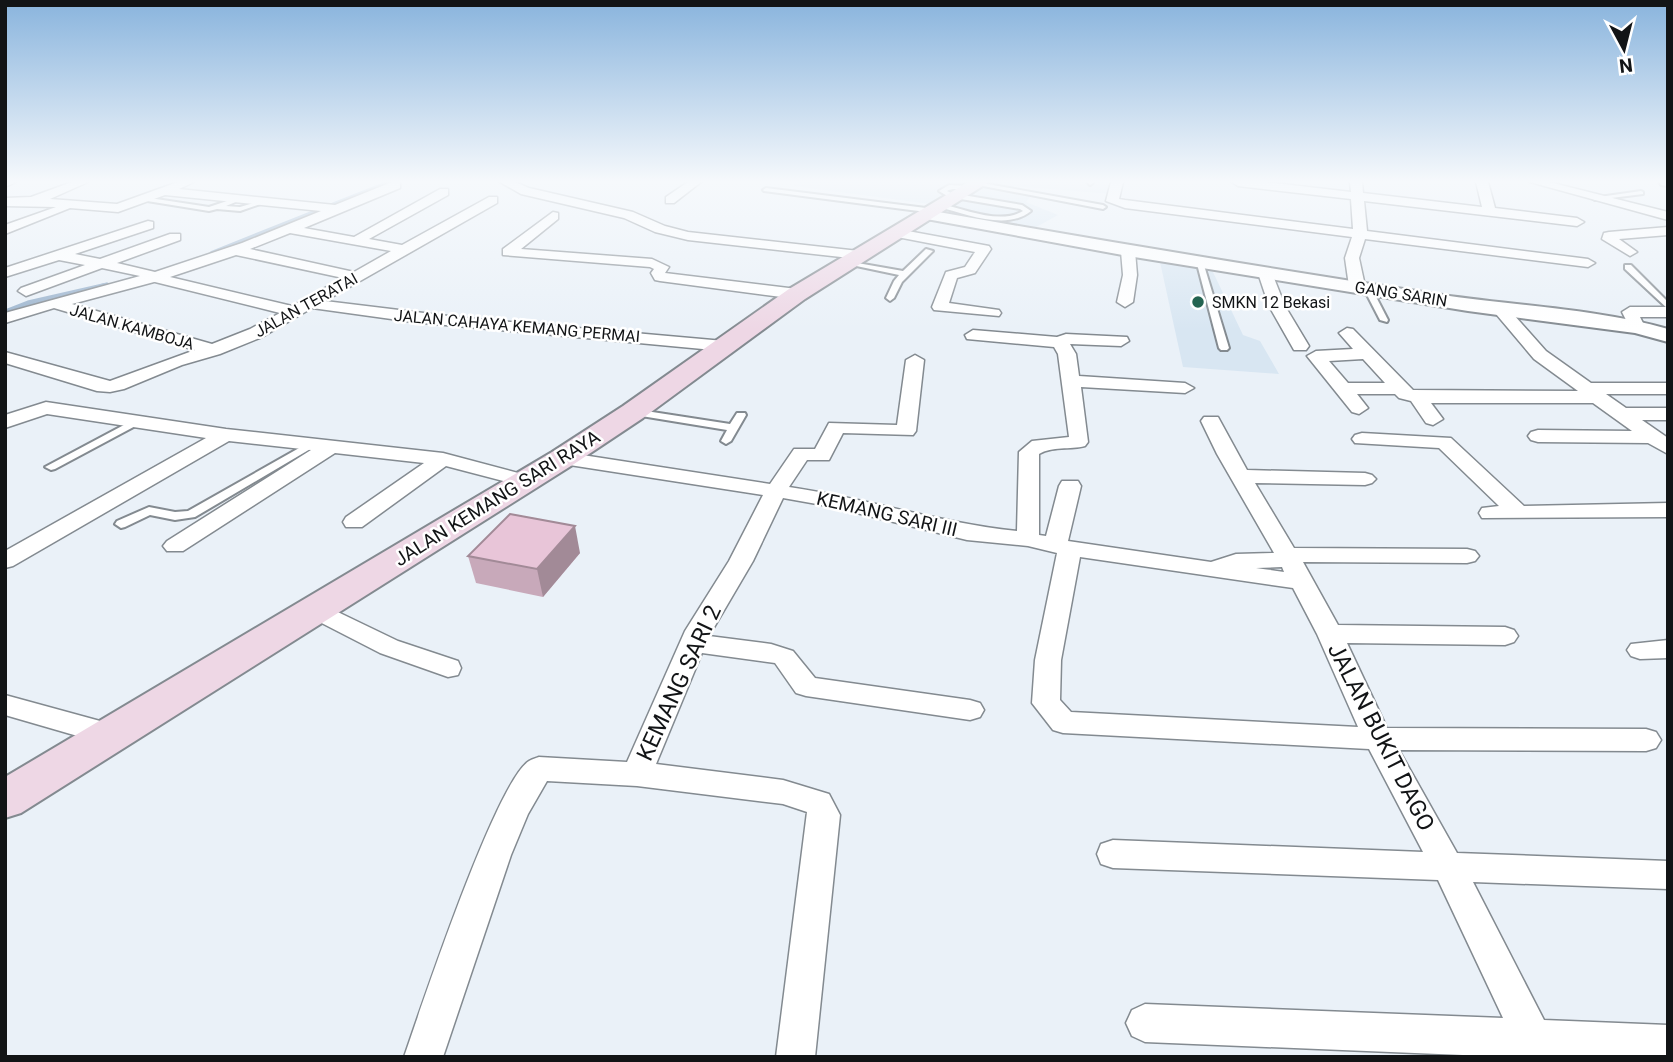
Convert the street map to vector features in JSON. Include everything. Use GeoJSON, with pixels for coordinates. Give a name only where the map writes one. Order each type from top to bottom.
{"type":"FeatureCollection","features":[{"type":"Feature","properties":{"kind":"main road","name":"JALAN KEMANG SARI RAYA"},"geometry":{"type":"LineString","coordinates":[[5,800],[563,458],[633,412],[797,294],[897,233]]}},
{"type":"Feature","properties":{"kind":"street"},"geometry":{"type":"LineString","coordinates":[[5,274],[128,232]]}},
{"type":"Feature","properties":{"kind":"street"},"geometry":{"type":"LineString","coordinates":[[5,318],[151,275],[281,232]]}},
{"type":"Feature","properties":{"kind":"street"},"geometry":{"type":"LineString","coordinates":[[303,232],[405,250]]}},
{"type":"Feature","properties":{"kind":"street"},"geometry":{"type":"LineString","coordinates":[[356,241],[373,232]]}},
{"type":"Feature","properties":{"kind":"street","name":"JALAN TERATAI"},"geometry":{"type":"LineString","coordinates":[[5,357],[110,388],[167,364],[214,350],[256,333],[437,232]]}},
{"type":"Feature","properties":{"kind":"street"},"geometry":{"type":"LineString","coordinates":[[534,232],[508,252],[657,264],[662,267],[658,273],[660,277],[797,294]]}},
{"type":"Feature","properties":{"kind":"street"},"geometry":{"type":"LineString","coordinates":[[669,232],[852,260]]}},
{"type":"Feature","properties":{"kind":"street","name":"GANG SARIN"},"geometry":{"type":"LineString","coordinates":[[1066,232],[1128,251],[1657,331]]}},
{"type":"Feature","properties":{"kind":"street"},"geometry":{"type":"LineString","coordinates":[[1349,232],[1588,263]]}},
{"type":"Feature","properties":{"kind":"street"},"geometry":{"type":"LineString","coordinates":[[1630,252],[1609,239],[1609,236],[1666,232]]}},
{"type":"Feature","properties":{"kind":"street"},"geometry":{"type":"LineString","coordinates":[[897,233],[984,248],[970,270],[951,275],[940,307],[993,313]]}},
{"type":"Feature","properties":{"kind":"street"},"geometry":{"type":"LineString","coordinates":[[1360,233],[1352,258],[1362,288]]}},
{"type":"Feature","properties":{"kind":"street"},"geometry":{"type":"LineString","coordinates":[[1490,233],[1496,251]]}},
{"type":"Feature","properties":{"kind":"street"},"geometry":{"type":"LineString","coordinates":[[26,291],[102,266],[175,237]]}},
{"type":"Feature","properties":{"kind":"street"},"geometry":{"type":"LineString","coordinates":[[226,249],[358,277]]}},
{"type":"Feature","properties":{"kind":"street"},"geometry":{"type":"LineString","coordinates":[[1125,302],[1129,275],[1128,251]]}},
{"type":"Feature","properties":{"kind":"street","name":"JALAN CAHAYA KEMANG PERMAI"},"geometry":{"type":"LineString","coordinates":[[58,255],[303,307],[724,346]]}},
{"type":"Feature","properties":{"kind":"street"},"geometry":{"type":"LineString","coordinates":[[1265,272],[1277,306],[1300,346]]}},
{"type":"Feature","properties":{"kind":"street","name":"JALAN KAMBOJA"},"geometry":{"type":"LineString","coordinates":[[51,303],[214,350]]}},
{"type":"Feature","properties":{"kind":"street"},"geometry":{"type":"LineString","coordinates":[[1499,308],[1540,355],[1660,442]]}},
{"type":"Feature","properties":{"kind":"street"},"geometry":{"type":"LineString","coordinates":[[1657,331],[1630,312],[1668,309]]}},
{"type":"Feature","properties":{"kind":"street"},"geometry":{"type":"LineString","coordinates":[[1347,333],[1397,388],[1418,397],[1593,393],[1668,388]]}},
{"type":"Feature","properties":{"kind":"street"},"geometry":{"type":"LineString","coordinates":[[973,335],[1060,342],[1066,339],[1122,341]]}},
{"type":"Feature","properties":{"kind":"street"},"geometry":{"type":"LineString","coordinates":[[1028,539],[1029,452],[1033,447],[1043,444],[1077,442],[1079,436],[1067,354],[1060,342]]}},
{"type":"Feature","properties":{"kind":"street"},"geometry":{"type":"LineString","coordinates":[[1359,408],[1316,356],[1365,354]]}},
{"type":"Feature","properties":{"kind":"street","name":"KEMANG SARI 2"},"geometry":{"type":"LineString","coordinates":[[423,1057],[506,827],[533,773],[540,769],[637,774],[693,643],[741,561],[776,490],[802,453],[822,456],[836,427],[906,431],[915,360]]}},
{"type":"Feature","properties":{"kind":"street"},"geometry":{"type":"LineString","coordinates":[[1071,381],[1185,388]]}},
{"type":"Feature","properties":{"kind":"street"},"geometry":{"type":"LineString","coordinates":[[1344,389],[1397,388]]}},
{"type":"Feature","properties":{"kind":"street"},"geometry":{"type":"LineString","coordinates":[[1418,397],[1433,419]]}},
{"type":"Feature","properties":{"kind":"street"},"geometry":{"type":"LineString","coordinates":[[5,422],[41,408],[319,447],[443,459],[526,481]]}},
{"type":"Feature","properties":{"kind":"street"},"geometry":{"type":"LineString","coordinates":[[1622,414],[1668,414]]}},
{"type":"Feature","properties":{"kind":"street","name":"JALAN BUKIT DAGO"},"geometry":{"type":"LineString","coordinates":[[1211,421],[1330,634],[1378,739],[1449,869],[1537,1047]]}},
{"type":"Feature","properties":{"kind":"street"},"geometry":{"type":"LineString","coordinates":[[5,561],[226,435]]}},
{"type":"Feature","properties":{"kind":"street"},"geometry":{"type":"LineString","coordinates":[[1538,436],[1660,442]]}},
{"type":"Feature","properties":{"kind":"street"},"geometry":{"type":"LineString","coordinates":[[1362,439],[1444,442],[1518,512]]}},
{"type":"Feature","properties":{"kind":"street"},"geometry":{"type":"LineString","coordinates":[[175,546],[319,447]]}},
{"type":"Feature","properties":{"kind":"street","name":"KEMANG SARI III"},"geometry":{"type":"LineString","coordinates":[[563,458],[828,499],[967,533],[1028,539],[1063,547],[1212,568],[1240,575],[1293,566],[1466,556]]}},
{"type":"Feature","properties":{"kind":"street"},"geometry":{"type":"LineString","coordinates":[[354,522],[443,459]]}},
{"type":"Feature","properties":{"kind":"street"},"geometry":{"type":"LineString","coordinates":[[1240,476],[1365,479]]}},
{"type":"Feature","properties":{"kind":"street"},"geometry":{"type":"LineString","coordinates":[[1070,486],[1048,660],[1046,703],[1063,722],[1378,739],[1646,740]]}},
{"type":"Feature","properties":{"kind":"street"},"geometry":{"type":"LineString","coordinates":[[1490,513],[1668,510]]}},
{"type":"Feature","properties":{"kind":"street"},"geometry":{"type":"LineString","coordinates":[[317,610],[389,647],[449,668]]}},
{"type":"Feature","properties":{"kind":"street"},"geometry":{"type":"LineString","coordinates":[[1330,634],[1506,636]]}},
{"type":"Feature","properties":{"kind":"street"},"geometry":{"type":"LineString","coordinates":[[693,643],[785,657],[806,686],[823,691],[970,710]]}},
{"type":"Feature","properties":{"kind":"street"},"geometry":{"type":"LineString","coordinates":[[1640,650],[1668,649]]}},
{"type":"Feature","properties":{"kind":"street"},"geometry":{"type":"LineString","coordinates":[[5,705],[112,735]]}},
{"type":"Feature","properties":{"kind":"street"},"geometry":{"type":"LineString","coordinates":[[637,774],[783,792],[818,803],[824,815],[795,1057]]}},
{"type":"Feature","properties":{"kind":"street"},"geometry":{"type":"LineString","coordinates":[[1113,855],[1250,858],[1449,869],[1668,876]]}},
{"type":"Feature","properties":{"kind":"street"},"geometry":{"type":"LineString","coordinates":[[1145,1023],[1537,1047],[1668,1044]]}},
{"type":"Feature","properties":{"kind":"lane"},"geometry":{"type":"LineString","coordinates":[[890,298],[904,274],[929,251]]}},
{"type":"Feature","properties":{"kind":"lane"},"geometry":{"type":"LineString","coordinates":[[852,260],[904,274]]}},
{"type":"Feature","properties":{"kind":"lane"},"geometry":{"type":"LineString","coordinates":[[1199,262],[1224,348]]}},
{"type":"Feature","properties":{"kind":"lane"},"geometry":{"type":"LineString","coordinates":[[1628,267],[1668,309]]}},
{"type":"Feature","properties":{"kind":"lane"},"geometry":{"type":"LineString","coordinates":[[1362,288],[1384,320]]}},
{"type":"Feature","properties":{"kind":"lane"},"geometry":{"type":"LineString","coordinates":[[633,412],[733,428]]}},
{"type":"Feature","properties":{"kind":"lane"},"geometry":{"type":"LineString","coordinates":[[726,441],[741,415]]}},
{"type":"Feature","properties":{"kind":"lane"},"geometry":{"type":"LineString","coordinates":[[51,467],[138,421]]}},
{"type":"Feature","properties":{"kind":"lane"},"geometry":{"type":"LineString","coordinates":[[121,524],[144,512],[175,516],[191,514],[319,447]]}},
{"type":"Feature","properties":{"kind":"shaded area"},"geometry":{"type":"Polygon","coordinates":[[[1003,232],[1028,232],[1022,235],[1003,232]]]}},
{"type":"Feature","properties":{"kind":"shaded area","name":"SMKN 12 Bekasi"},"geometry":{"type":"Polygon","coordinates":[[[1160,262],[1212,270],[1243,335],[1260,341],[1279,374],[1183,367],[1160,262]]]}},
{"type":"Feature","properties":{"kind":"building"},"geometry":{"type":"Polygon","coordinates":[[[510,514],[575,526],[537,569],[468,556],[510,514]]]}},
{"type":"Feature","properties":{"kind":"waterway"},"geometry":{"type":"LineString","coordinates":[[212,253],[266,232]]}},
{"type":"Feature","properties":{"kind":"waterway"},"geometry":{"type":"LineString","coordinates":[[5,312],[28,303],[107,285],[102,286]]}},
{"type":"Feature","properties":{"kind":"place","name":"SMKN 12 Bekasi"},"geometry":{"type":"Point","coordinates":[1198,302]}}]}
